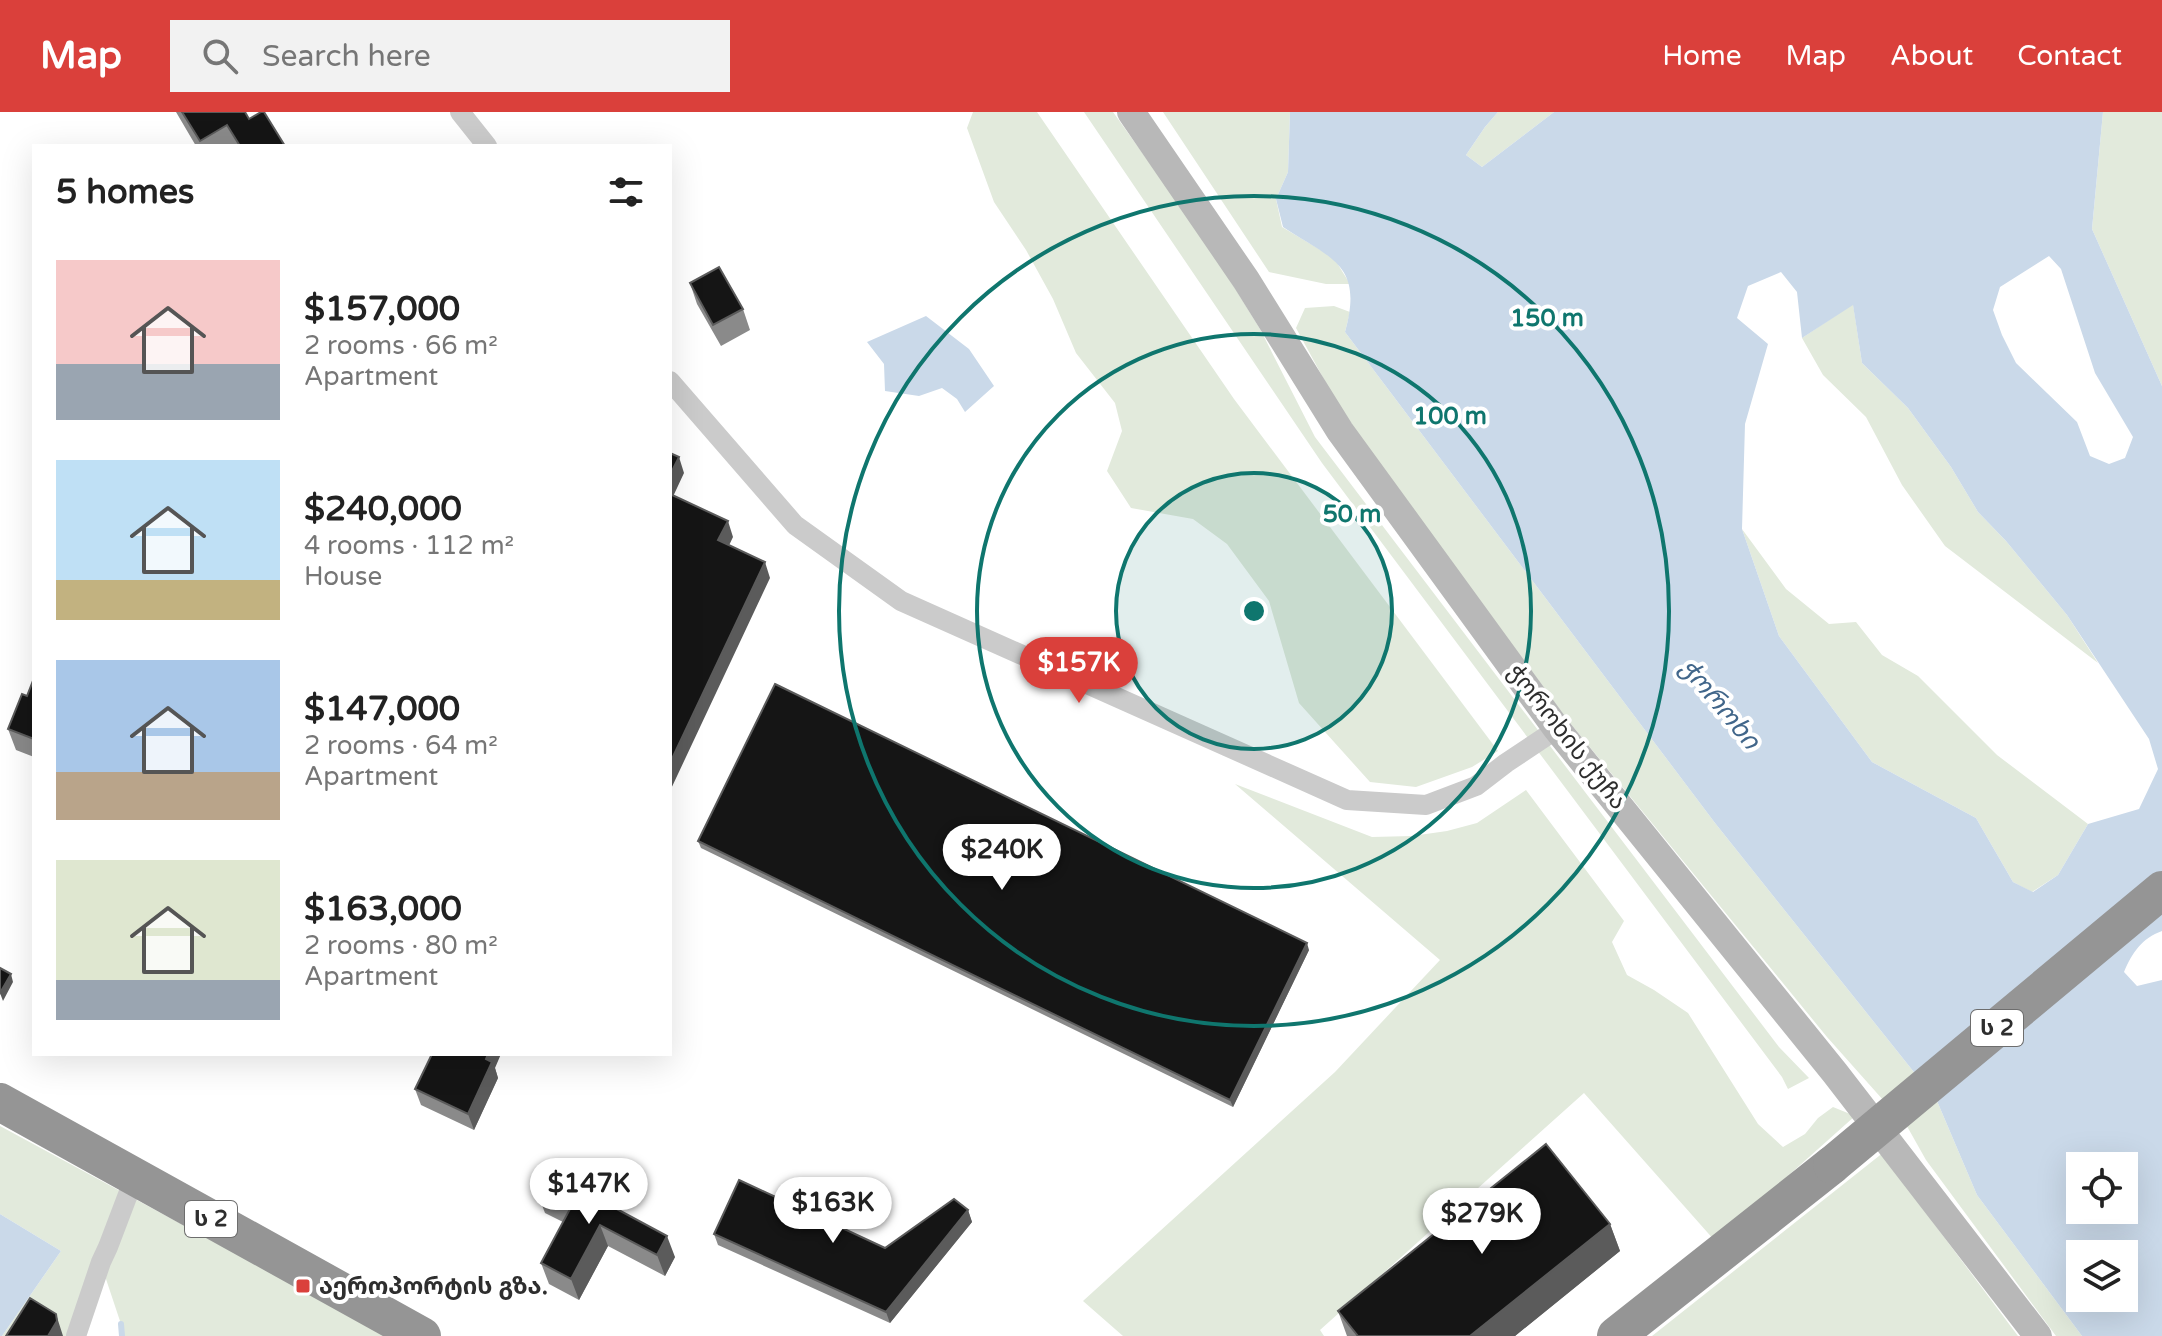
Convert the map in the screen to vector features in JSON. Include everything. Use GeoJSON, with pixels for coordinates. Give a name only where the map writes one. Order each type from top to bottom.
{"type":"FeatureCollection","features":[{"type":"Feature","properties":{"kind":"highway","name":"ს 2"},"geometry":{"type":"LineString","coordinates":[[1616,1336],[1832,1165],[2162,890]]}},
{"type":"Feature","properties":{"kind":"highway","name":"ს 2"},"geometry":{"type":"LineString","coordinates":[[0,1102],[422,1336]]}},
{"type":"Feature","properties":{"kind":"street"},"geometry":{"type":"LineString","coordinates":[[460,112],[485,144]]}},
{"type":"Feature","properties":{"kind":"street","name":"ჭოროხის ქუჩა"},"geometry":{"type":"LineString","coordinates":[[1131,112],[1246,280],[1340,431],[1557,729],[1835,1073],[2038,1336]]}},
{"type":"Feature","properties":{"kind":"street"},"geometry":{"type":"LineString","coordinates":[[672,383],[795,525],[901,601],[1347,800],[1426,805],[1476,786],[1557,729]]}},
{"type":"Feature","properties":{"kind":"street"},"geometry":{"type":"LineString","coordinates":[[76,1336],[135,1176]]}},
{"type":"Feature","properties":{"kind":"shaded area"},"geometry":{"type":"Polygon","coordinates":[[[973,112],[1037,112],[1234,399],[1498,751],[1472,767],[1416,787],[1370,782],[1299,703],[1269,601],[1227,544],[1193,519],[1131,508],[1107,471],[1122,431],[1115,403],[1076,353],[1053,299],[994,202],[967,128],[973,112]]]}},
{"type":"Feature","properties":{"kind":"shaded area"},"geometry":{"type":"Polygon","coordinates":[[[1084,112],[1113,112],[1209,246],[1260,329],[1315,437],[1779,1047],[1809,1078],[1788,1089],[1322,463],[1084,112]]]}},
{"type":"Feature","properties":{"kind":"shaded area"},"geometry":{"type":"Polygon","coordinates":[[[1163,112],[1290,112],[1288,172],[1276,199],[1282,227],[1334,258],[1350,284],[1326,284],[1269,272],[1163,112]]]}},
{"type":"Feature","properties":{"kind":"shaded area"},"geometry":{"type":"Polygon","coordinates":[[[1498,112],[1554,112],[1482,167],[1466,155],[1498,112]]]}},
{"type":"Feature","properties":{"kind":"shaded area"},"geometry":{"type":"Polygon","coordinates":[[[2103,112],[2162,112],[2162,386],[2092,229],[2103,112]]]}},
{"type":"Feature","properties":{"kind":"shaded area"},"geometry":{"type":"Polygon","coordinates":[[[1853,304],[1862,363],[1908,408],[1951,467],[1978,512],[2067,615],[2098,663],[1945,546],[1902,485],[1866,417],[1823,375],[1802,338],[1853,304]]]}},
{"type":"Feature","properties":{"kind":"shaded area"},"geometry":{"type":"Polygon","coordinates":[[[1334,306],[1350,312],[1345,332],[1715,823],[1937,1101],[1977,1195],[2082,1336],[2056,1336],[1926,1160],[1908,1128],[1827,1037],[1566,718],[1345,418],[1296,328],[1305,308],[1334,306]]]}},
{"type":"Feature","properties":{"kind":"shaded area"},"geometry":{"type":"Polygon","coordinates":[[[1742,529],[1786,589],[1829,624],[1856,622],[1882,655],[1918,676],[1997,755],[2088,824],[2058,875],[2032,892],[2013,882],[1976,818],[1872,762],[1779,636],[1742,529]]]}},
{"type":"Feature","properties":{"kind":"shaded area"},"geometry":{"type":"Polygon","coordinates":[[[1235,784],[1372,837],[1412,836],[1477,823],[1526,790],[1624,921],[1612,942],[1627,975],[1688,1013],[1758,1124],[1783,1147],[1805,1134],[1818,1118],[1833,1107],[1855,1116],[1715,1241],[1584,1093],[1320,1330],[1324,1336],[1123,1336],[1083,1301],[1335,1072],[1440,960],[1235,784]]]}},
{"type":"Feature","properties":{"kind":"shaded area"},"geometry":{"type":"Polygon","coordinates":[[[0,1126],[388,1336],[122,1336],[101,1264],[76,1336],[2,1336],[61,1251],[0,1214],[0,1126]]]}},
{"type":"Feature","properties":{"kind":"shaded area"},"geometry":{"type":"Polygon","coordinates":[[[1884,1152],[2018,1336],[1652,1336],[1884,1152]]]}},
{"type":"Feature","properties":{"kind":"water","name":"ჭოროხი"},"geometry":{"type":"Polygon","coordinates":[[[1290,112],[1498,112],[1466,155],[1482,167],[1554,112],[2103,112],[2092,229],[2162,386],[2162,931],[2138,947],[2124,972],[2137,986],[2162,980],[2162,1336],[2082,1336],[1977,1195],[1937,1101],[1715,823],[1345,332],[1350,309],[1346,277],[1329,256],[1283,227],[1276,199],[1288,172],[1290,112]],[[2049,256],[2000,287],[1993,310],[2016,363],[2077,422],[2090,456],[2109,464],[2125,458],[2133,437],[2095,373],[2061,269],[2049,256]],[[1781,272],[1748,286],[1737,318],[1768,344],[1745,424],[1742,529],[1779,636],[1872,762],[1976,818],[2013,882],[2033,892],[2058,875],[2088,824],[2139,809],[2158,769],[2149,739],[2067,615],[1978,512],[1951,467],[1908,408],[1862,363],[1853,305],[1802,338],[1797,292],[1781,272]]]}},
{"type":"Feature","properties":{"kind":"water"},"geometry":{"type":"Polygon","coordinates":[[[926,316],[969,349],[994,386],[965,412],[957,399],[942,388],[919,396],[885,391],[884,364],[867,342],[926,316]]]}},
{"type":"Feature","properties":{"kind":"water"},"geometry":{"type":"Polygon","coordinates":[[[0,1214],[61,1251],[2,1336],[0,1336],[0,1214]]]}},
{"type":"Feature","properties":{"kind":"building"},"geometry":{"type":"Polygon","coordinates":[[[182,112],[245,112],[249,119],[264,112],[284,144],[239,144],[227,125],[200,141],[182,112]]]}},
{"type":"Feature","properties":{"kind":"building"},"geometry":{"type":"Polygon","coordinates":[[[719,267],[743,309],[713,325],[690,283],[719,267]]]}},
{"type":"Feature","properties":{"kind":"building"},"geometry":{"type":"Polygon","coordinates":[[[672,454],[679,457],[672,471],[672,454]]]}},
{"type":"Feature","properties":{"kind":"building"},"geometry":{"type":"Polygon","coordinates":[[[672,495],[728,521],[718,540],[765,562],[672,759],[672,495]]]}},
{"type":"Feature","properties":{"kind":"building"},"geometry":{"type":"Polygon","coordinates":[[[32,683],[32,738],[8,729],[22,694],[27,696],[32,683]]]}},
{"type":"Feature","properties":{"kind":"building"},"geometry":{"type":"Polygon","coordinates":[[[775,684],[1307,943],[1230,1100],[698,841],[775,684]]]}},
{"type":"Feature","properties":{"kind":"building"},"geometry":{"type":"Polygon","coordinates":[[[0,968],[11,974],[0,993],[0,968]]]}},
{"type":"Feature","properties":{"kind":"building"},"geometry":{"type":"Polygon","coordinates":[[[431,1056],[487,1056],[486,1059],[492,1062],[468,1114],[415,1089],[431,1056]]]}},
{"type":"Feature","properties":{"kind":"building"},"geometry":{"type":"Polygon","coordinates":[[[1546,1144],[1610,1224],[1470,1336],[1358,1336],[1338,1311],[1546,1144]]]}},
{"type":"Feature","properties":{"kind":"building"},"geometry":{"type":"Polygon","coordinates":[[[548,1172],[667,1236],[657,1255],[600,1225],[571,1279],[541,1263],[570,1209],[537,1192],[548,1172]]]}},
{"type":"Feature","properties":{"kind":"building"},"geometry":{"type":"Polygon","coordinates":[[[739,1180],[885,1248],[954,1199],[968,1210],[886,1312],[714,1234],[739,1180]]]}},
{"type":"Feature","properties":{"kind":"building"},"geometry":{"type":"Polygon","coordinates":[[[30,1298],[56,1314],[57,1321],[48,1336],[6,1336],[30,1298]]]}},
{"type":"Feature","properties":{"kind":"waterway"},"geometry":{"type":"LineString","coordinates":[[121,1324],[122,1336]]}},
{"type":"Feature","properties":{"kind":"place","name":"აეროპორტის გზა."},"geometry":{"type":"Point","coordinates":[303,1286]}}]}
